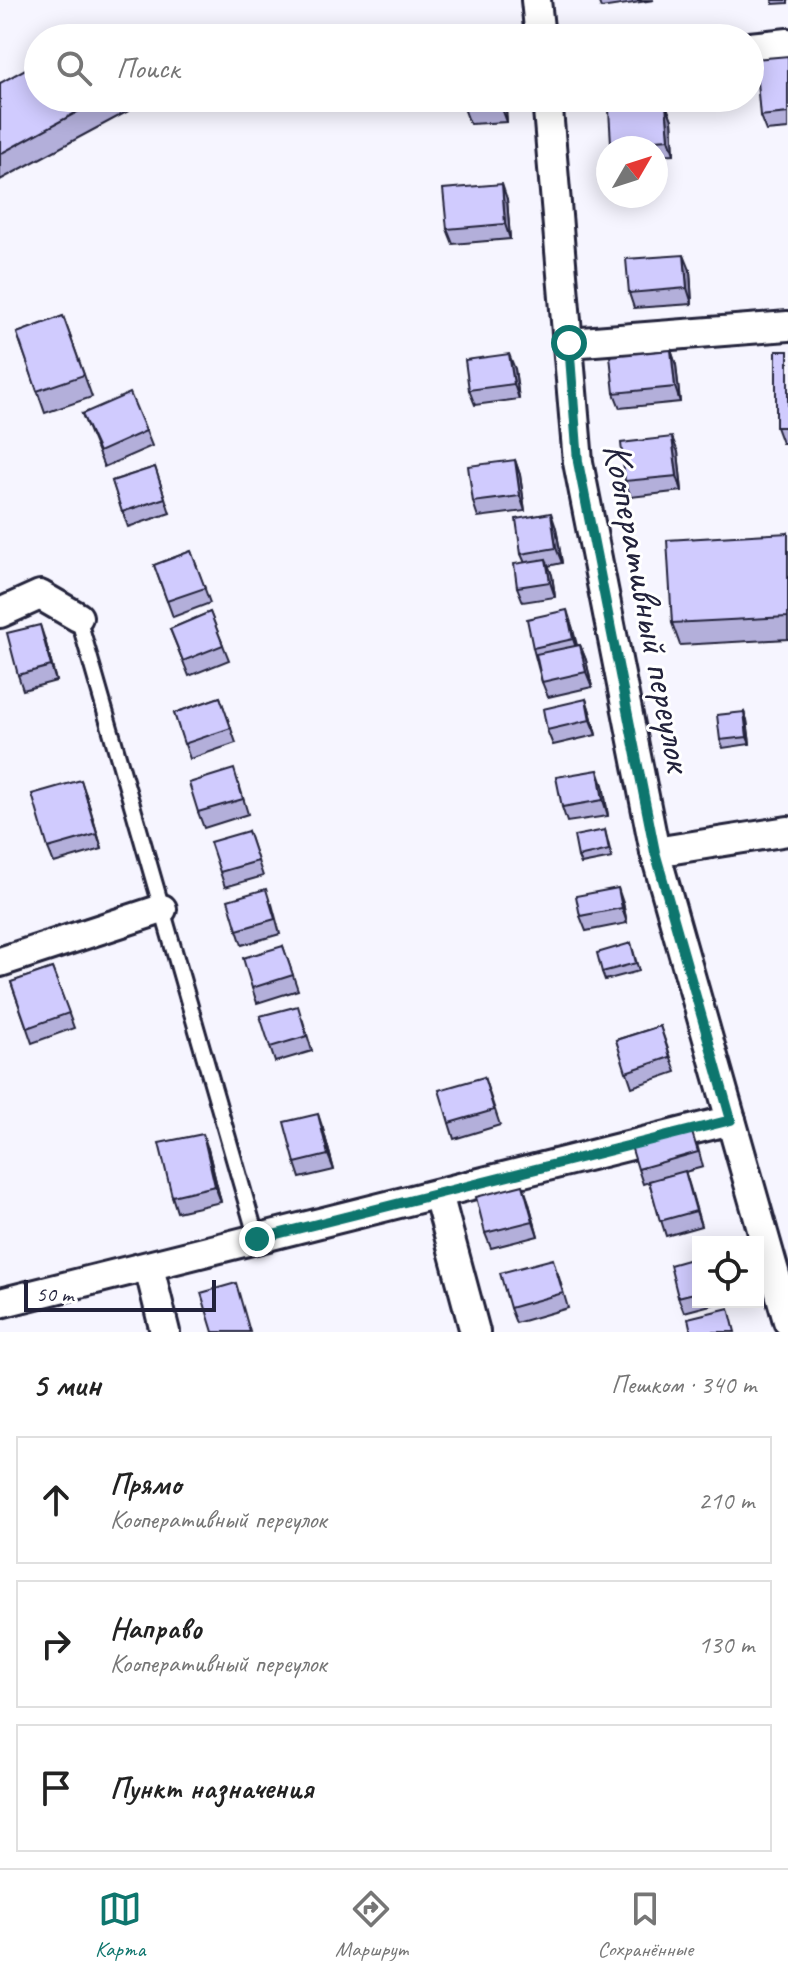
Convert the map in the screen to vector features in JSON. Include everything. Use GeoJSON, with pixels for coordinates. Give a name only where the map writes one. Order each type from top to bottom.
{"type":"FeatureCollection","features":[{"type":"Feature","properties":{"kind":"street"},"geometry":{"type":"LineString","coordinates":[[536,0],[539,24]]}},
{"type":"Feature","properties":{"kind":"street"},"geometry":{"type":"LineString","coordinates":[[764,46],[788,43]]}},
{"type":"Feature","properties":{"kind":"street","name":"Кооперативный переулок"},"geometry":{"type":"LineString","coordinates":[[548,112],[578,462],[655,852],[788,1321]]}},
{"type":"Feature","properties":{"kind":"street"},"geometry":{"type":"LineString","coordinates":[[569,343],[788,326]]}},
{"type":"Feature","properties":{"kind":"street"},"geometry":{"type":"LineString","coordinates":[[0,613],[40,595],[78,617]]}},
{"type":"Feature","properties":{"kind":"street"},"geometry":{"type":"LineString","coordinates":[[655,852],[788,831]]}},
{"type":"Feature","properties":{"kind":"street"},"geometry":{"type":"LineString","coordinates":[[0,962],[162,909]]}},
{"type":"Feature","properties":{"kind":"street"},"geometry":{"type":"LineString","coordinates":[[0,1303],[731,1120]]}},
{"type":"Feature","properties":{"kind":"street"},"geometry":{"type":"LineString","coordinates":[[438,1194],[475,1332]]}},
{"type":"Feature","properties":{"kind":"street"},"geometry":{"type":"LineString","coordinates":[[149,1267],[165,1332]]}},
{"type":"Feature","properties":{"kind":"lane"},"geometry":{"type":"LineString","coordinates":[[78,617],[257,1239]]}},
{"type":"Feature","properties":{"kind":"building"},"geometry":{"type":"Polygon","coordinates":[[[788,56],[788,113],[760,116],[760,112],[764,112],[764,58],[788,56]]]}},
{"type":"Feature","properties":{"kind":"building"},"geometry":{"type":"Polygon","coordinates":[[[24,70],[24,112],[77,112],[0,154],[0,83],[24,70]]]}},
{"type":"Feature","properties":{"kind":"building"},"geometry":{"type":"Polygon","coordinates":[[[609,112],[667,112],[669,139],[668,136],[611,136],[609,112]]]}},
{"type":"Feature","properties":{"kind":"building"},"geometry":{"type":"Polygon","coordinates":[[[502,184],[505,224],[447,229],[443,189],[502,184]]]}},
{"type":"Feature","properties":{"kind":"building"},"geometry":{"type":"Polygon","coordinates":[[[684,255],[687,288],[629,293],[626,259],[684,255]]]}},
{"type":"Feature","properties":{"kind":"building"},"geometry":{"type":"Polygon","coordinates":[[[63,316],[84,375],[37,391],[17,333],[63,316]]]}},
{"type":"Feature","properties":{"kind":"building"},"geometry":{"type":"Polygon","coordinates":[[[671,350],[675,387],[614,393],[610,356],[671,350]]]}},
{"type":"Feature","properties":{"kind":"building"},"geometry":{"type":"Polygon","coordinates":[[[776,351],[788,351],[788,427],[776,427],[776,351]]]}},
{"type":"Feature","properties":{"kind":"building"},"geometry":{"type":"Polygon","coordinates":[[[509,354],[514,384],[469,390],[465,360],[509,354]]]}},
{"type":"Feature","properties":{"kind":"building"},"geometry":{"type":"Polygon","coordinates":[[[130,393],[146,431],[99,452],[82,414],[130,393]]]}},
{"type":"Feature","properties":{"kind":"building"},"geometry":{"type":"Polygon","coordinates":[[[672,437],[677,476],[625,481],[621,443],[672,437]]]}},
{"type":"Feature","properties":{"kind":"building"},"geometry":{"type":"Polygon","coordinates":[[[515,460],[520,496],[473,502],[468,466],[515,460]]]}},
{"type":"Feature","properties":{"kind":"building"},"geometry":{"type":"Polygon","coordinates":[[[155,467],[165,498],[122,512],[112,481],[155,467]]]}},
{"type":"Feature","properties":{"kind":"building"},"geometry":{"type":"Polygon","coordinates":[[[551,513],[556,548],[521,554],[516,519],[551,513]]]}},
{"type":"Feature","properties":{"kind":"building"},"geometry":{"type":"Polygon","coordinates":[[[788,533],[788,617],[672,623],[667,540],[788,533]]]}},
{"type":"Feature","properties":{"kind":"building"},"geometry":{"type":"Polygon","coordinates":[[[191,551],[205,588],[167,601],[154,565],[191,551]]]}},
{"type":"Feature","properties":{"kind":"building"},"geometry":{"type":"Polygon","coordinates":[[[546,559],[550,582],[517,587],[514,564],[546,559]]]}},
{"type":"Feature","properties":{"kind":"building"},"geometry":{"type":"Polygon","coordinates":[[[567,610],[573,639],[533,648],[527,619],[567,610]]]}},
{"type":"Feature","properties":{"kind":"building"},"geometry":{"type":"Polygon","coordinates":[[[210,612],[223,645],[183,661],[170,629],[210,612]]]}},
{"type":"Feature","properties":{"kind":"building"},"geometry":{"type":"Polygon","coordinates":[[[40,625],[51,666],[18,675],[7,633],[40,625]]]}},
{"type":"Feature","properties":{"kind":"building"},"geometry":{"type":"Polygon","coordinates":[[[580,645],[586,672],[542,682],[536,654],[580,645]]]}},
{"type":"Feature","properties":{"kind":"building"},"geometry":{"type":"Polygon","coordinates":[[[220,697],[231,728],[184,744],[174,713],[220,697]]]}},
{"type":"Feature","properties":{"kind":"building"},"geometry":{"type":"Polygon","coordinates":[[[586,699],[590,720],[547,730],[543,709],[586,699]]]}},
{"type":"Feature","properties":{"kind":"building"},"geometry":{"type":"Polygon","coordinates":[[[744,712],[747,737],[720,740],[717,715],[744,712]]]}},
{"type":"Feature","properties":{"kind":"building"},"geometry":{"type":"Polygon","coordinates":[[[234,769],[243,799],[198,812],[189,783],[234,769]]]}},
{"type":"Feature","properties":{"kind":"building"},"geometry":{"type":"Polygon","coordinates":[[[598,770],[603,800],[562,807],[556,777],[598,770]]]}},
{"type":"Feature","properties":{"kind":"building"},"geometry":{"type":"Polygon","coordinates":[[[81,780],[97,834],[48,848],[32,794],[81,780]]]}},
{"type":"Feature","properties":{"kind":"building"},"geometry":{"type":"Polygon","coordinates":[[[605,830],[609,850],[578,857],[574,836],[605,830]]]}},
{"type":"Feature","properties":{"kind":"building"},"geometry":{"type":"Polygon","coordinates":[[[248,831],[258,861],[220,872],[210,842],[248,831]]]}},
{"type":"Feature","properties":{"kind":"building"},"geometry":{"type":"Polygon","coordinates":[[[618,888],[622,908],[580,916],[576,896],[618,888]]]}},
{"type":"Feature","properties":{"kind":"building"},"geometry":{"type":"Polygon","coordinates":[[[266,889],[275,919],[237,930],[228,900],[266,889]]]}},
{"type":"Feature","properties":{"kind":"building"},"geometry":{"type":"Polygon","coordinates":[[[631,943],[636,963],[602,972],[597,953],[631,943]]]}},
{"type":"Feature","properties":{"kind":"building"},"geometry":{"type":"Polygon","coordinates":[[[283,946],[293,975],[252,988],[243,958],[283,946]]]}},
{"type":"Feature","properties":{"kind":"building"},"geometry":{"type":"Polygon","coordinates":[[[52,968],[69,1013],[27,1028],[11,982],[52,968]]]}},
{"type":"Feature","properties":{"kind":"building"},"geometry":{"type":"Polygon","coordinates":[[[298,1006],[307,1036],[270,1047],[260,1016],[298,1006]]]}},
{"type":"Feature","properties":{"kind":"building"},"geometry":{"type":"Polygon","coordinates":[[[660,1026],[670,1057],[626,1072],[616,1040],[660,1026]]]}},
{"type":"Feature","properties":{"kind":"building"},"geometry":{"type":"Polygon","coordinates":[[[484,1077],[494,1110],[449,1123],[439,1090],[484,1077]]]}},
{"type":"Feature","properties":{"kind":"building"},"geometry":{"type":"Polygon","coordinates":[[[318,1114],[328,1155],[295,1163],[284,1122],[318,1114]]]}},
{"type":"Feature","properties":{"kind":"building"},"geometry":{"type":"Polygon","coordinates":[[[691,1129],[698,1152],[638,1169],[631,1146],[691,1129]]]}},
{"type":"Feature","properties":{"kind":"building"},"geometry":{"type":"Polygon","coordinates":[[[203,1134],[215,1186],[172,1196],[159,1143],[203,1134]]]}},
{"type":"Feature","properties":{"kind":"building"},"geometry":{"type":"Polygon","coordinates":[[[685,1171],[696,1211],[660,1221],[649,1181],[685,1171]]]}},
{"type":"Feature","properties":{"kind":"building"},"geometry":{"type":"Polygon","coordinates":[[[523,1185],[533,1221],[485,1233],[476,1197],[523,1185]]]}},
{"type":"Feature","properties":{"kind":"building"},"geometry":{"type":"Polygon","coordinates":[[[553,1259],[563,1293],[510,1308],[500,1273],[553,1259]]]}},
{"type":"Feature","properties":{"kind":"building"},"geometry":{"type":"Polygon","coordinates":[[[692,1259],[692,1294],[678,1297],[670,1265],[692,1259]]]}},
{"type":"Feature","properties":{"kind":"building"},"geometry":{"type":"Polygon","coordinates":[[[236,1283],[250,1332],[213,1332],[201,1293],[236,1283]]]}},
{"type":"Feature","properties":{"kind":"building"},"geometry":{"type":"Polygon","coordinates":[[[729,1308],[735,1332],[691,1332],[688,1318],[729,1308]]]}},
{"type":"Feature","properties":{"kind":"route"},"geometry":{"type":"LineString","coordinates":[[257,1239],[731,1120],[655,852],[578,462],[569,343]]}}]}
